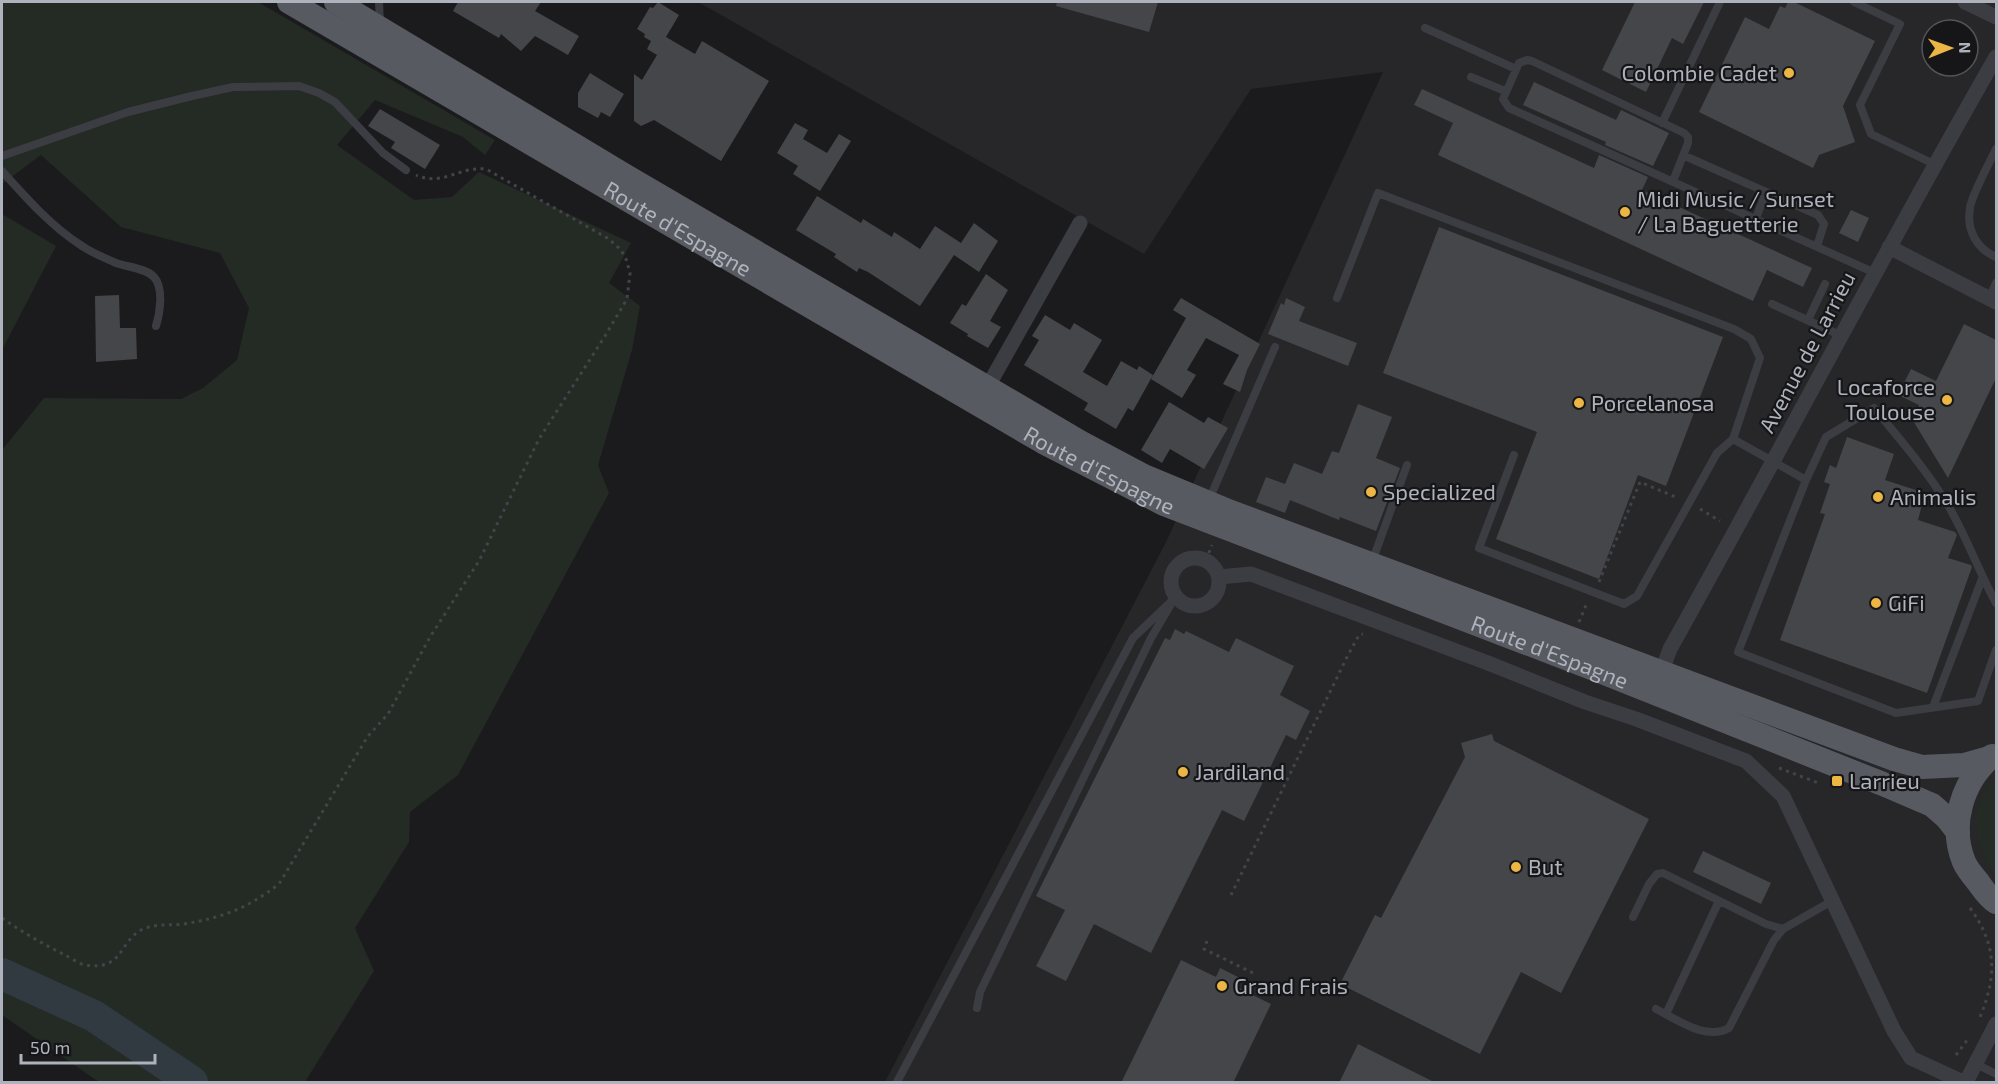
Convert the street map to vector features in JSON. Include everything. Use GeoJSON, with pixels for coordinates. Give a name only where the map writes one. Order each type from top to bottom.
{"type":"FeatureCollection","features":[{"type":"Feature","properties":{"kind":"main road","name":"Route d'Espagne"},"geometry":{"type":"LineString","coordinates":[[289,2],[982,396]]}},
{"type":"Feature","properties":{"kind":"main road","name":"Route d'Espagne"},"geometry":{"type":"LineString","coordinates":[[336,2],[624,175],[982,396],[1094,470],[1371,563],[1894,759],[1922,767],[1964,765],[1993,756]]}},
{"type":"Feature","properties":{"kind":"main road","name":"Route d'Espagne"},"geometry":{"type":"LineString","coordinates":[[1195,504],[1932,805],[1958,832]]}},
{"type":"Feature","properties":{"kind":"main road"},"geometry":{"type":"LineString","coordinates":[[1993,756],[1975,773],[1965,790],[1960,807],[1958,832],[1964,864],[1994,905]]}},
{"type":"Feature","properties":{"kind":"street"},"geometry":{"type":"LineString","coordinates":[[1965,2],[1996,17]]}},
{"type":"Feature","properties":{"kind":"street","name":"Avenue de Larrieu"},"geometry":{"type":"LineString","coordinates":[[1662,671],[1670,649],[1774,462],[1934,164],[1996,57]]}},
{"type":"Feature","properties":{"kind":"street"},"geometry":{"type":"LineString","coordinates":[[982,396],[1080,223]]}},
{"type":"Feature","properties":{"kind":"street"},"geometry":{"type":"LineString","coordinates":[[1889,247],[1993,300]]}},
{"type":"Feature","properties":{"kind":"street"},"geometry":{"type":"LineString","coordinates":[[1196,558],[1206,560],[1215,567],[1219,577],[1216,596],[1200,606],[1182,603],[1171,587],[1171,576],[1176,566],[1185,560],[1196,558]]}},
{"type":"Feature","properties":{"kind":"street","name":"Route d'Espagne"},"geometry":{"type":"LineString","coordinates":[[1219,577],[1251,574],[1746,761],[1783,796],[1893,1031],[1911,1058],[1965,1083]]}},
{"type":"Feature","properties":{"kind":"street"},"geometry":{"type":"LineString","coordinates":[[1965,1083],[1996,1024]]}},
{"type":"Feature","properties":{"kind":"lane"},"geometry":{"type":"LineString","coordinates":[[379,2],[380,28]]}},
{"type":"Feature","properties":{"kind":"lane"},"geometry":{"type":"LineString","coordinates":[[1662,123],[1720,2]]}},
{"type":"Feature","properties":{"kind":"lane"},"geometry":{"type":"LineString","coordinates":[[1854,2],[1900,24],[1860,105],[1871,134],[1934,164]]}},
{"type":"Feature","properties":{"kind":"lane"},"geometry":{"type":"LineString","coordinates":[[1425,28],[1516,69]]}},
{"type":"Feature","properties":{"kind":"lane"},"geometry":{"type":"LineString","coordinates":[[1673,181],[1688,143],[1688,137],[1684,133],[1532,61],[1522,61],[1505,91],[1503,99],[1509,108],[1875,273]]}},
{"type":"Feature","properties":{"kind":"lane"},"geometry":{"type":"LineString","coordinates":[[1472,77],[1505,91]]}},
{"type":"Feature","properties":{"kind":"lane"},"geometry":{"type":"LineString","coordinates":[[2,156],[128,112],[192,96],[233,87],[299,87],[319,93],[335,102],[383,153],[406,170]]}},
{"type":"Feature","properties":{"kind":"lane"},"geometry":{"type":"LineString","coordinates":[[1996,148],[1970,207],[1970,225],[1976,242],[1986,253],[1996,257]]}},
{"type":"Feature","properties":{"kind":"lane"},"geometry":{"type":"LineString","coordinates":[[1684,156],[1822,218],[1824,224],[1817,246]]}},
{"type":"Feature","properties":{"kind":"lane"},"geometry":{"type":"LineString","coordinates":[[2,171],[61,231],[76,242],[116,263],[149,272],[155,277],[159,285],[159,316],[156,326]]}},
{"type":"Feature","properties":{"kind":"lane"},"geometry":{"type":"LineString","coordinates":[[1756,218],[1766,192]]}},
{"type":"Feature","properties":{"kind":"lane"},"geometry":{"type":"LineString","coordinates":[[1336,298],[1378,193],[1734,329],[1751,339],[1760,358],[1733,439],[1717,453],[1637,596],[1624,604],[1479,548],[1514,455]]}},
{"type":"Feature","properties":{"kind":"lane"},"geometry":{"type":"LineString","coordinates":[[1808,320],[1825,284]]}},
{"type":"Feature","properties":{"kind":"lane"},"geometry":{"type":"LineString","coordinates":[[1993,300],[1996,284]]}},
{"type":"Feature","properties":{"kind":"lane"},"geometry":{"type":"LineString","coordinates":[[1772,304],[1842,336]]}},
{"type":"Feature","properties":{"kind":"lane"},"geometry":{"type":"LineString","coordinates":[[1195,504],[1275,347]]}},
{"type":"Feature","properties":{"kind":"lane"},"geometry":{"type":"LineString","coordinates":[[1996,603],[1982,579],[1949,508],[1903,443],[1874,408],[1826,437],[1806,480],[1738,652],[1896,713],[1978,701],[1996,650]]}},
{"type":"Feature","properties":{"kind":"lane"},"geometry":{"type":"LineString","coordinates":[[1733,439],[1806,480]]}},
{"type":"Feature","properties":{"kind":"lane"},"geometry":{"type":"LineString","coordinates":[[1371,563],[1407,465]]}},
{"type":"Feature","properties":{"kind":"lane"},"geometry":{"type":"LineString","coordinates":[[1933,707],[1982,579]]}},
{"type":"Feature","properties":{"kind":"lane"},"geometry":{"type":"LineString","coordinates":[[977,1008],[980,992],[1151,638],[1176,597]]}},
{"type":"Feature","properties":{"kind":"lane"},"geometry":{"type":"LineString","coordinates":[[897,1083],[1133,638],[1176,597]]}},
{"type":"Feature","properties":{"kind":"lane"},"geometry":{"type":"LineString","coordinates":[[1633,917],[1649,884],[1657,874],[1663,873],[1766,924],[1783,929]]}},
{"type":"Feature","properties":{"kind":"lane"},"geometry":{"type":"LineString","coordinates":[[1666,1014],[1719,901]]}},
{"type":"Feature","properties":{"kind":"lane"},"geometry":{"type":"LineString","coordinates":[[1656,1010],[1706,1033],[1717,1034],[1729,1028],[1774,940],[1783,929],[1832,901]]}},
{"type":"Feature","properties":{"kind":"lane"},"geometry":{"type":"LineString","coordinates":[[1976,1064],[1996,1074]]}},
{"type":"Feature","properties":{"kind":"path"},"geometry":{"type":"LineString","coordinates":[[2,918],[37,941],[84,965],[106,965],[119,956],[128,941],[141,930],[159,924],[206,920],[232,913],[258,900],[279,884],[368,736],[388,714],[430,637],[479,561],[539,439],[627,299],[630,273],[626,259],[621,250],[609,239],[486,169],[473,167],[438,179],[421,177],[406,170]]}},
{"type":"Feature","properties":{"kind":"path"},"geometry":{"type":"LineString","coordinates":[[1576,629],[1592,592],[1599,582],[1640,482],[1689,502],[1720,521]]}},
{"type":"Feature","properties":{"kind":"path"},"geometry":{"type":"LineString","coordinates":[[1206,560],[1213,542]]}},
{"type":"Feature","properties":{"kind":"path"},"geometry":{"type":"LineString","coordinates":[[1231,895],[1355,642],[1359,635],[1365,634]]}},
{"type":"Feature","properties":{"kind":"path"},"geometry":{"type":"LineString","coordinates":[[1774,766],[1828,786]]}},
{"type":"Feature","properties":{"kind":"path"},"geometry":{"type":"LineString","coordinates":[[1963,899],[1984,931],[1991,954],[1992,975],[1989,996],[1976,1026]]}},
{"type":"Feature","properties":{"kind":"path"},"geometry":{"type":"LineString","coordinates":[[1207,941],[1204,949],[1253,973]]}},
{"type":"Feature","properties":{"kind":"path"},"geometry":{"type":"LineString","coordinates":[[1956,1055],[1972,1033]]}},
{"type":"Feature","properties":{"kind":"shaded area"},"geometry":{"type":"Polygon","coordinates":[[[2,2],[258,2],[495,140],[485,155],[463,137],[375,100],[337,145],[414,200],[452,197],[479,172],[631,243],[609,283],[640,306],[632,350],[598,465],[609,493],[458,775],[410,812],[409,842],[355,928],[374,971],[305,1082],[99,1082],[2,1015],[2,450],[44,398],[181,399],[203,388],[237,360],[249,308],[220,253],[121,227],[41,155],[2,184],[2,2]]]}},
{"type":"Feature","properties":{"kind":"shaded area"},"geometry":{"type":"Polygon","coordinates":[[[698,2],[1996,2],[1996,1082],[885,1082],[1166,542],[1383,72],[1251,89],[1144,254],[698,2]]]}},
{"type":"Feature","properties":{"kind":"shaded area"},"geometry":{"type":"Polygon","coordinates":[[[2,214],[56,246],[2,350],[2,214]]]}},
{"type":"Feature","properties":{"kind":"shaded area"},"geometry":{"type":"Polygon","coordinates":[[[1996,777],[1996,877],[1983,854],[1977,827],[1977,813],[1987,788],[1996,777]]]}},
{"type":"Feature","properties":{"kind":"building"},"geometry":{"type":"Polygon","coordinates":[[[458,2],[541,2],[535,11],[579,36],[568,55],[535,36],[521,51],[501,34],[499,38],[453,11],[458,2]]]}},
{"type":"Feature","properties":{"kind":"building"},"geometry":{"type":"Polygon","coordinates":[[[658,2],[679,15],[666,37],[695,54],[702,41],[769,81],[721,161],[654,120],[641,126],[634,121],[634,74],[642,80],[657,55],[647,49],[651,41],[637,29],[650,7],[653,8],[658,2]]]}},
{"type":"Feature","properties":{"kind":"building"},"geometry":{"type":"Polygon","coordinates":[[[1057,2],[1158,2],[1149,32],[1056,6],[1057,2]]]}},
{"type":"Feature","properties":{"kind":"building"},"geometry":{"type":"Polygon","coordinates":[[[1635,2],[1704,2],[1683,44],[1672,38],[1646,92],[1602,70],[1635,2]]]}},
{"type":"Feature","properties":{"kind":"building","name":"Colombie Cadet"},"geometry":{"type":"Polygon","coordinates":[[[1788,2],[1794,2],[1875,41],[1843,106],[1855,142],[1819,155],[1813,168],[1699,112],[1745,17],[1769,29],[1780,6],[1785,8],[1788,2]]]}},
{"type":"Feature","properties":{"kind":"building"},"geometry":{"type":"Polygon","coordinates":[[[590,73],[624,94],[610,117],[601,112],[598,118],[578,107],[578,93],[590,73]]]}},
{"type":"Feature","properties":{"kind":"building"},"geometry":{"type":"Polygon","coordinates":[[[1534,82],[1616,120],[1621,110],[1669,133],[1653,166],[1523,105],[1534,82]]]}},
{"type":"Feature","properties":{"kind":"building","name":"Midi Music / Sunset / La Baguetterie"},"geometry":{"type":"Polygon","coordinates":[[[1422,89],[1594,168],[1599,155],[1648,177],[1642,190],[1812,268],[1803,287],[1767,270],[1753,301],[1438,155],[1453,123],[1414,105],[1422,89]]]}},
{"type":"Feature","properties":{"kind":"building"},"geometry":{"type":"Polygon","coordinates":[[[380,109],[440,145],[425,169],[391,148],[395,142],[368,126],[380,109]]]}},
{"type":"Feature","properties":{"kind":"building"},"geometry":{"type":"Polygon","coordinates":[[[795,123],[808,130],[803,139],[827,153],[839,134],[851,141],[820,191],[793,174],[798,166],[777,153],[795,123]]]}},
{"type":"Feature","properties":{"kind":"building"},"geometry":{"type":"Polygon","coordinates":[[[817,196],[861,223],[863,219],[892,237],[894,232],[920,249],[935,226],[961,243],[974,223],[998,241],[979,272],[954,255],[920,306],[868,272],[859,268],[857,272],[834,257],[836,254],[796,230],[817,196]]]}},
{"type":"Feature","properties":{"kind":"building"},"geometry":{"type":"Polygon","coordinates":[[[1851,210],[1869,218],[1858,242],[1839,233],[1851,210]]]}},
{"type":"Feature","properties":{"kind":"building","name":"Porcelanosa"},"geometry":{"type":"Polygon","coordinates":[[[1439,227],[1723,337],[1666,486],[1638,475],[1599,579],[1496,539],[1537,432],[1383,373],[1439,227]]]}},
{"type":"Feature","properties":{"kind":"building"},"geometry":{"type":"Polygon","coordinates":[[[986,274],[1008,290],[990,321],[1001,327],[988,348],[950,323],[962,304],[966,306],[986,274]]]}},
{"type":"Feature","properties":{"kind":"building"},"geometry":{"type":"Polygon","coordinates":[[[119,295],[120,328],[136,328],[137,359],[96,362],[95,296],[119,295]]]}},
{"type":"Feature","properties":{"kind":"building"},"geometry":{"type":"Polygon","coordinates":[[[1181,298],[1260,344],[1247,370],[1240,392],[1223,384],[1239,355],[1206,338],[1187,370],[1196,375],[1182,398],[1151,379],[1186,318],[1173,310],[1181,298]]]}},
{"type":"Feature","properties":{"kind":"building"},"geometry":{"type":"Polygon","coordinates":[[[1286,298],[1305,307],[1299,321],[1357,343],[1348,366],[1268,334],[1281,303],[1284,305],[1286,298]]]}},
{"type":"Feature","properties":{"kind":"building"},"geometry":{"type":"Polygon","coordinates":[[[1045,315],[1070,330],[1074,323],[1102,340],[1083,372],[1107,386],[1121,361],[1137,370],[1139,366],[1153,375],[1133,411],[1128,408],[1116,429],[1084,410],[1088,403],[1024,365],[1039,340],[1032,336],[1045,315]]]}},
{"type":"Feature","properties":{"kind":"building","name":"Locaforce Toulouse"},"geometry":{"type":"Polygon","coordinates":[[[1964,324],[1996,340],[1996,378],[1948,478],[1912,419],[1919,405],[1898,395],[1911,369],[1936,381],[1964,324]]]}},
{"type":"Feature","properties":{"kind":"building"},"geometry":{"type":"Polygon","coordinates":[[[1169,402],[1204,423],[1208,417],[1228,428],[1204,469],[1170,449],[1162,463],[1141,450],[1169,402]]]}},
{"type":"Feature","properties":{"kind":"building"},"geometry":{"type":"Polygon","coordinates":[[[1358,404],[1392,417],[1376,458],[1400,468],[1376,531],[1340,517],[1339,520],[1290,500],[1285,513],[1256,502],[1266,477],[1285,484],[1294,463],[1322,474],[1332,451],[1339,453],[1358,404]]]}},
{"type":"Feature","properties":{"kind":"building","name":"GiFi"},"geometry":{"type":"Polygon","coordinates":[[[1847,437],[1894,454],[1885,480],[1925,493],[1918,520],[1955,532],[1957,535],[1948,558],[1972,567],[1927,693],[1780,640],[1825,514],[1820,513],[1830,484],[1824,482],[1830,465],[1836,468],[1847,437]]]}},
{"type":"Feature","properties":{"kind":"building","name":"Jardiland"},"geometry":{"type":"Polygon","coordinates":[[[1175,629],[1184,634],[1186,631],[1229,652],[1236,638],[1294,666],[1280,695],[1310,711],[1296,740],[1286,735],[1244,821],[1222,810],[1151,953],[1094,924],[1066,981],[1036,966],[1065,910],[1036,896],[1165,638],[1170,640],[1175,629]]]}},
{"type":"Feature","properties":{"kind":"building","name":"But"},"geometry":{"type":"Polygon","coordinates":[[[1492,734],[1494,741],[1649,819],[1561,993],[1521,972],[1480,1054],[1340,984],[1375,915],[1381,918],[1465,757],[1461,743],[1492,734]]]}},
{"type":"Feature","properties":{"kind":"building"},"geometry":{"type":"Polygon","coordinates":[[[1703,851],[1771,883],[1761,904],[1693,872],[1703,851]]]}},
{"type":"Feature","properties":{"kind":"building"},"geometry":{"type":"Polygon","coordinates":[[[1181,960],[1216,977],[1220,968],[1240,978],[1236,987],[1271,1004],[1233,1083],[1121,1083],[1181,960]]]}},
{"type":"Feature","properties":{"kind":"building"},"geometry":{"type":"Polygon","coordinates":[[[1358,1044],[1436,1083],[1339,1083],[1358,1044]]]}},
{"type":"Feature","properties":{"kind":"waterway"},"geometry":{"type":"LineString","coordinates":[[2,974],[94,1016],[192,1082]]}},
{"type":"Feature","properties":{"kind":"place","name":"Colombie Cadet"},"geometry":{"type":"Point","coordinates":[1789,73]}},
{"type":"Feature","properties":{"kind":"place","name":"Midi Music / Sunset / La Baguetterie"},"geometry":{"type":"Point","coordinates":[1625,212]}},
{"type":"Feature","properties":{"kind":"place","name":"Locaforce Toulouse"},"geometry":{"type":"Point","coordinates":[1947,400]}},
{"type":"Feature","properties":{"kind":"place","name":"Porcelanosa"},"geometry":{"type":"Point","coordinates":[1579,403]}},
{"type":"Feature","properties":{"kind":"place","name":"Specialized"},"geometry":{"type":"Point","coordinates":[1371,492]}},
{"type":"Feature","properties":{"kind":"place","name":"Animalis"},"geometry":{"type":"Point","coordinates":[1878,497]}},
{"type":"Feature","properties":{"kind":"place","name":"GiFi"},"geometry":{"type":"Point","coordinates":[1876,603]}},
{"type":"Feature","properties":{"kind":"place","name":"Jardiland"},"geometry":{"type":"Point","coordinates":[1183,772]}},
{"type":"Feature","properties":{"kind":"place","name":"Larrieu"},"geometry":{"type":"Point","coordinates":[1837,781]}},
{"type":"Feature","properties":{"kind":"place","name":"But"},"geometry":{"type":"Point","coordinates":[1516,867]}},
{"type":"Feature","properties":{"kind":"place","name":"Grand Frais"},"geometry":{"type":"Point","coordinates":[1222,986]}}]}
